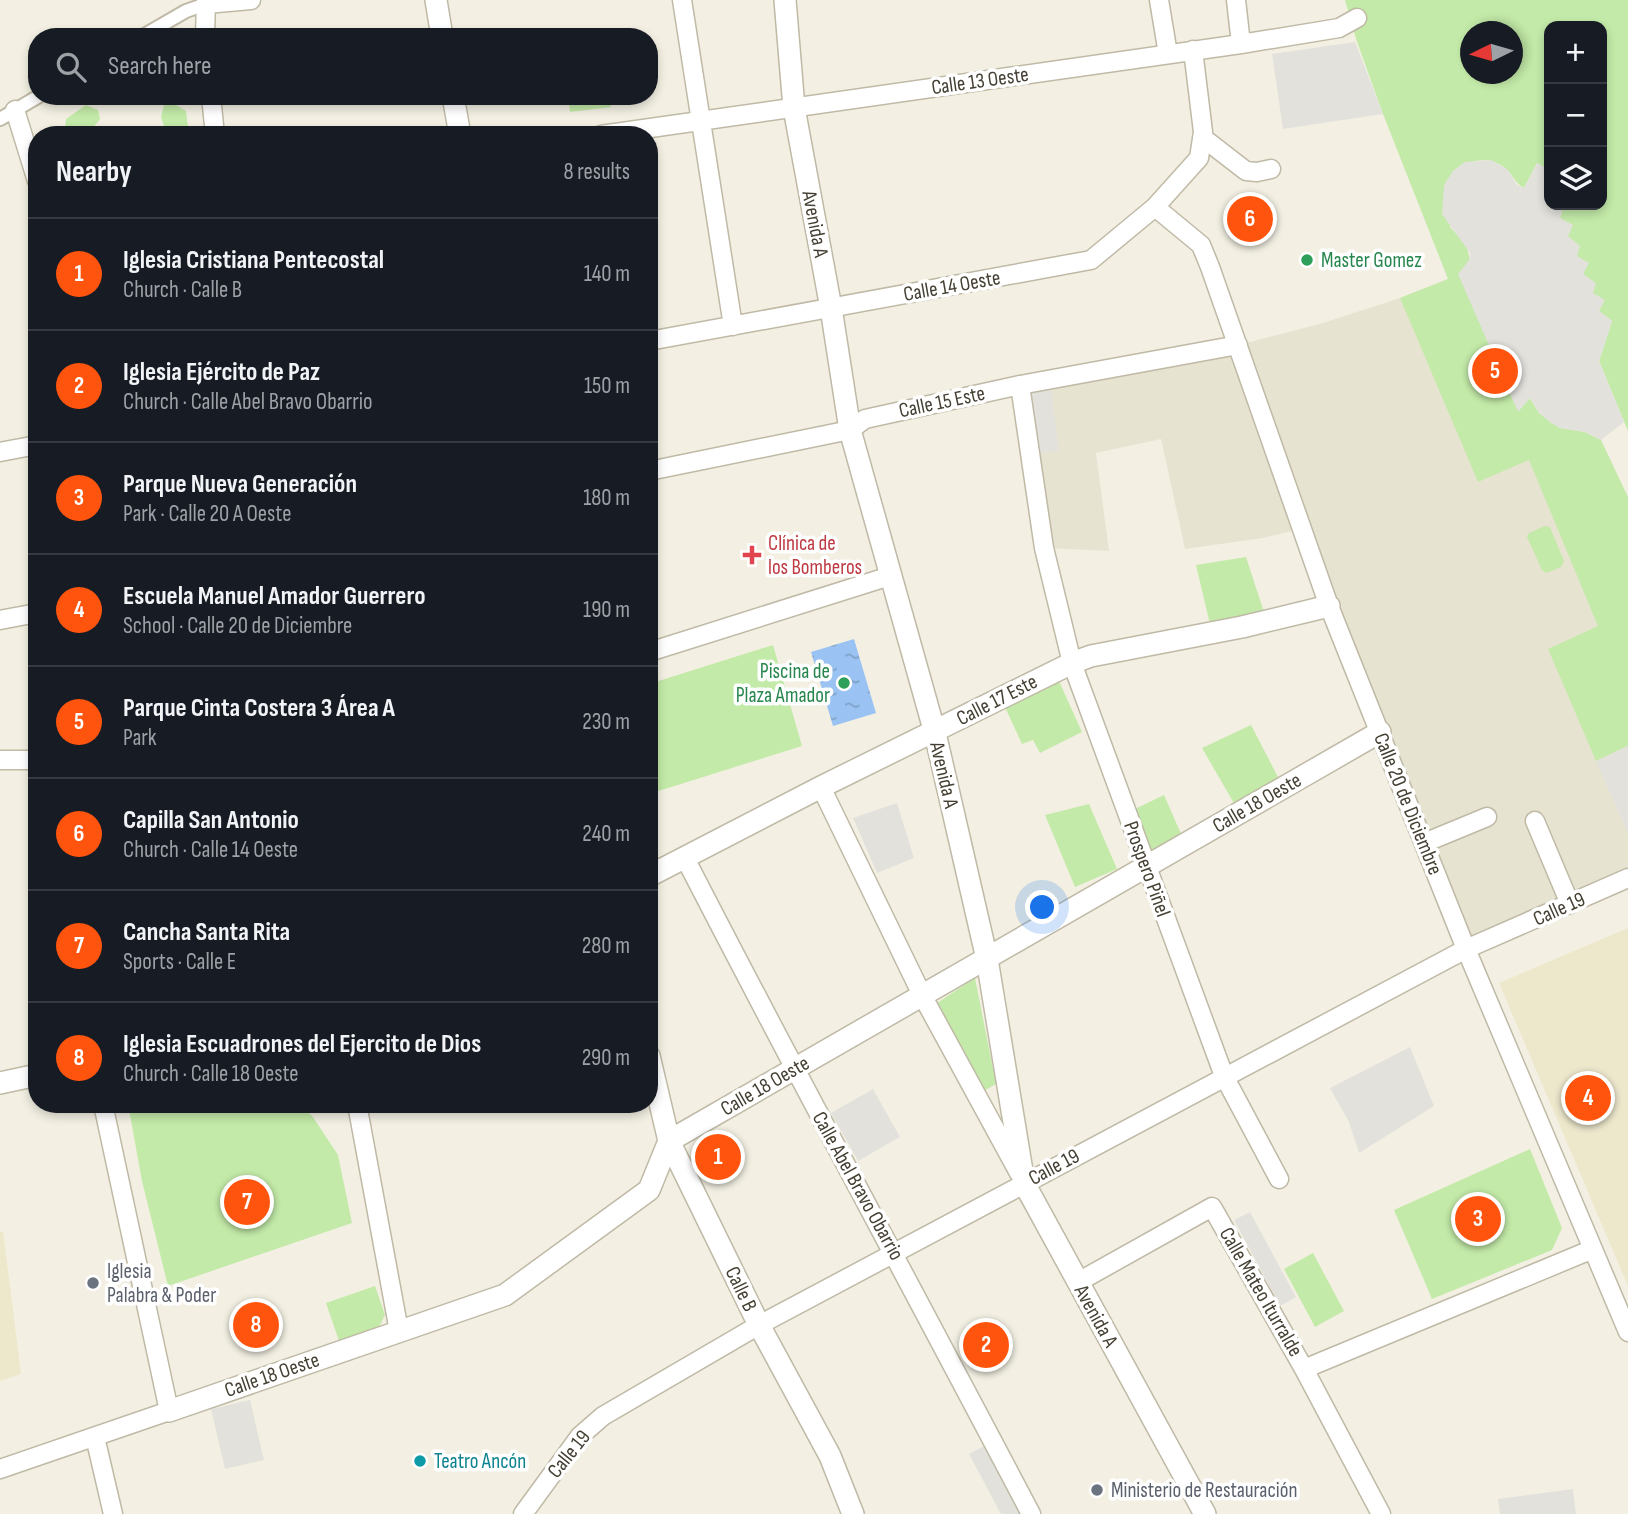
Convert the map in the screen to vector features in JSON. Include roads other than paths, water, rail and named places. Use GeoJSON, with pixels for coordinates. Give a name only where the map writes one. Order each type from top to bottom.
{"type":"FeatureCollection","features":[{"type":"Feature","properties":{"kind":"street"},"geometry":{"type":"LineString","coordinates":[[157,28],[206,2],[251,0]]}},
{"type":"Feature","properties":{"kind":"street"},"geometry":{"type":"LineString","coordinates":[[436,0],[441,28]]}},
{"type":"Feature","properties":{"kind":"street"},"geometry":{"type":"LineString","coordinates":[[682,0],[733,326]]}},
{"type":"Feature","properties":{"kind":"street","name":"Avenida A"},"geometry":{"type":"LineString","coordinates":[[785,0],[793,108],[831,308],[850,430],[934,733],[987,959],[1024,1182],[1205,1514]]}},
{"type":"Feature","properties":{"kind":"street"},"geometry":{"type":"LineString","coordinates":[[1159,0],[1168,54]]}},
{"type":"Feature","properties":{"kind":"street"},"geometry":{"type":"LineString","coordinates":[[1236,0],[1241,44]]}},
{"type":"Feature","properties":{"kind":"street"},"geometry":{"type":"LineString","coordinates":[[205,28],[206,2]]}},
{"type":"Feature","properties":{"kind":"street","name":"Calle 13 Oeste"},"geometry":{"type":"LineString","coordinates":[[658,127],[1241,44],[1339,28],[1357,18]]}},
{"type":"Feature","properties":{"kind":"street"},"geometry":{"type":"LineString","coordinates":[[1193,50],[1202,137],[1246,171],[1271,169]]}},
{"type":"Feature","properties":{"kind":"street"},"geometry":{"type":"LineString","coordinates":[[28,102],[7,114],[28,161]]}},
{"type":"Feature","properties":{"kind":"street"},"geometry":{"type":"LineString","coordinates":[[212,105],[214,126]]}},
{"type":"Feature","properties":{"kind":"street"},"geometry":{"type":"LineString","coordinates":[[455,105],[458,126]]}},
{"type":"Feature","properties":{"kind":"street","name":"Calle 14 Oeste"},"geometry":{"type":"LineString","coordinates":[[658,339],[1091,260],[1155,207],[1199,158],[1202,137]]}},
{"type":"Feature","properties":{"kind":"street","name":"Calle 20 de Diciembre"},"geometry":{"type":"LineString","coordinates":[[1155,207],[1201,245],[1329,606],[1466,949],[1628,1332]]}},
{"type":"Feature","properties":{"kind":"street","name":"Calle 15 Este"},"geometry":{"type":"LineString","coordinates":[[658,469],[850,430],[865,419],[1020,384],[1238,345]]}},
{"type":"Feature","properties":{"kind":"street","name":"Prospero Piñel"},"geometry":{"type":"LineString","coordinates":[[1020,384],[1044,548],[1072,663],[1224,1076],[1279,1179]]}},
{"type":"Feature","properties":{"kind":"street"},"geometry":{"type":"LineString","coordinates":[[0,452],[28,447]]}},
{"type":"Feature","properties":{"kind":"street"},"geometry":{"type":"LineString","coordinates":[[658,649],[890,576]]}},
{"type":"Feature","properties":{"kind":"street","name":"Calle 17 Este"},"geometry":{"type":"LineString","coordinates":[[658,872],[821,787],[1072,663],[1091,656],[1242,627],[1329,606]]}},
{"type":"Feature","properties":{"kind":"street"},"geometry":{"type":"LineString","coordinates":[[0,620],[28,615]]}},
{"type":"Feature","properties":{"kind":"street","name":"Calle 18 Oeste"},"geometry":{"type":"LineString","coordinates":[[0,1469],[505,1295],[649,1190],[668,1142],[1380,732]]}},
{"type":"Feature","properties":{"kind":"street"},"geometry":{"type":"LineString","coordinates":[[0,760],[28,760]]}},
{"type":"Feature","properties":{"kind":"street"},"geometry":{"type":"LineString","coordinates":[[821,787],[922,995],[1024,1182]]}},
{"type":"Feature","properties":{"kind":"street"},"geometry":{"type":"LineString","coordinates":[[1424,844],[1487,817]]}},
{"type":"Feature","properties":{"kind":"street"},"geometry":{"type":"LineString","coordinates":[[1535,821],[1570,904]]}},
{"type":"Feature","properties":{"kind":"street","name":"Calle Abel Bravo Obarrio"},"geometry":{"type":"LineString","coordinates":[[685,858],[1031,1514]]}},
{"type":"Feature","properties":{"kind":"street","name":"Calle 19"},"geometry":{"type":"LineString","coordinates":[[523,1514],[580,1436],[603,1416],[759,1325],[1466,949],[1628,878]]}},
{"type":"Feature","properties":{"kind":"street"},"geometry":{"type":"LineString","coordinates":[[0,1083],[28,1077]]}},
{"type":"Feature","properties":{"kind":"street","name":"Calle B"},"geometry":{"type":"LineString","coordinates":[[658,1097],[668,1142],[759,1325],[830,1456],[853,1514]]}},
{"type":"Feature","properties":{"kind":"street"},"geometry":{"type":"LineString","coordinates":[[105,1113],[169,1411]]}},
{"type":"Feature","properties":{"kind":"street"},"geometry":{"type":"LineString","coordinates":[[359,1113],[399,1331]]}},
{"type":"Feature","properties":{"kind":"street","name":"Calle Mateo Iturralde"},"geometry":{"type":"LineString","coordinates":[[1078,1282],[1212,1207],[1304,1369],[1381,1514]]}},
{"type":"Feature","properties":{"kind":"street"},"geometry":{"type":"LineString","coordinates":[[1304,1369],[1593,1249]]}},
{"type":"Feature","properties":{"kind":"street"},"geometry":{"type":"LineString","coordinates":[[95,1437],[113,1514]]}},
{"type":"Feature","properties":{"kind":"water","name":"Piscina de Plaza Amador"},"geometry":{"type":"Polygon","coordinates":[[[854,639],[876,713],[833,726],[811,652],[854,639]]]}},
{"type":"Feature","properties":{"kind":"place","name":"Capilla San Antonio"},"geometry":{"type":"Point","coordinates":[1250,219]}},
{"type":"Feature","properties":{"kind":"place","name":"Master Gomez"},"geometry":{"type":"Point","coordinates":[1307,260]}},
{"type":"Feature","properties":{"kind":"place","name":"Parque Cinta Costera 3 Área A"},"geometry":{"type":"Point","coordinates":[1495,371]}},
{"type":"Feature","properties":{"kind":"place","name":"Clínica de los Bomberos"},"geometry":{"type":"Point","coordinates":[752,555]}},
{"type":"Feature","properties":{"kind":"place","name":"Piscina de Plaza Amador"},"geometry":{"type":"Point","coordinates":[844,683]}},
{"type":"Feature","properties":{"kind":"place","name":"Escuela Manuel Amador Guerrero"},"geometry":{"type":"Point","coordinates":[1588,1098]}},
{"type":"Feature","properties":{"kind":"place","name":"Iglesia Cristiana Pentecostal"},"geometry":{"type":"Point","coordinates":[718,1157]}},
{"type":"Feature","properties":{"kind":"place","name":"Cancha Santa Rita"},"geometry":{"type":"Point","coordinates":[247,1202]}},
{"type":"Feature","properties":{"kind":"place","name":"Parque Nueva Generación"},"geometry":{"type":"Point","coordinates":[1478,1219]}},
{"type":"Feature","properties":{"kind":"place","name":"Iglesia Palabra & Poder"},"geometry":{"type":"Point","coordinates":[93,1283]}},
{"type":"Feature","properties":{"kind":"place","name":"Iglesia Escuadrones del Ejercito de Dios"},"geometry":{"type":"Point","coordinates":[256,1325]}},
{"type":"Feature","properties":{"kind":"place","name":"Iglesia Ejército de Paz"},"geometry":{"type":"Point","coordinates":[986,1345]}},
{"type":"Feature","properties":{"kind":"place","name":"Teatro Ancón"},"geometry":{"type":"Point","coordinates":[420,1461]}},
{"type":"Feature","properties":{"kind":"place","name":"Ministerio de Restauración"},"geometry":{"type":"Point","coordinates":[1097,1490]}}]}
